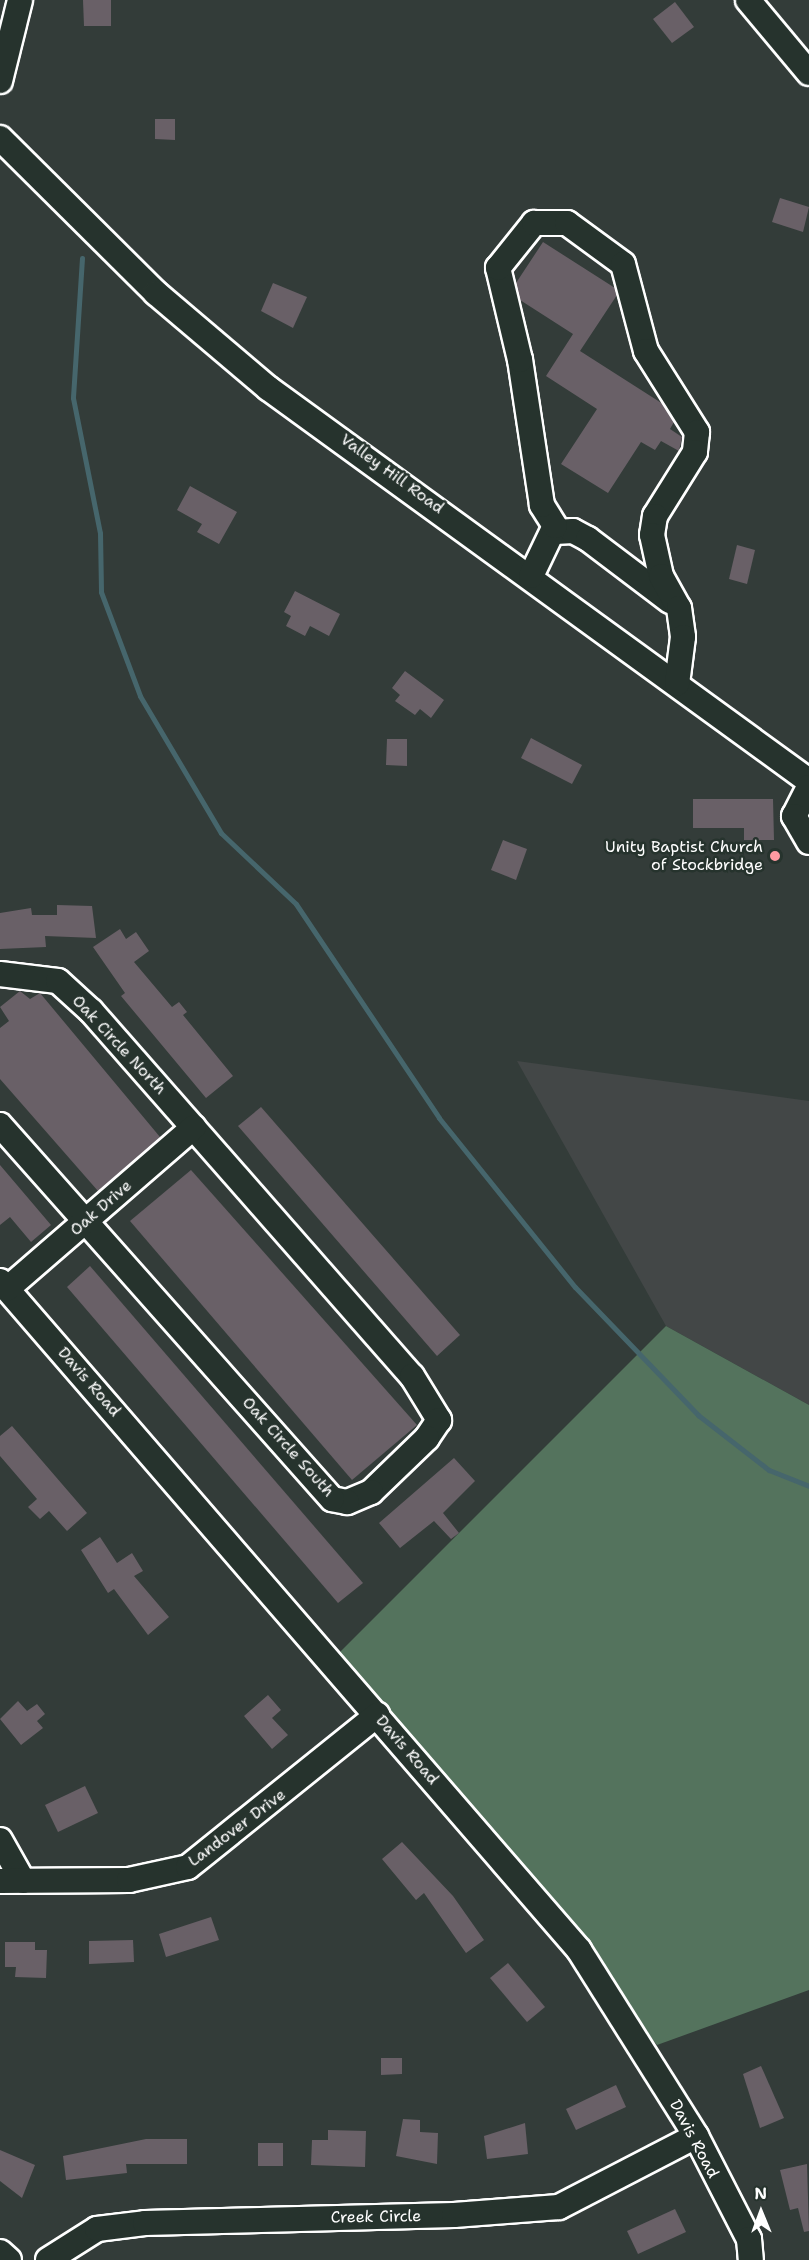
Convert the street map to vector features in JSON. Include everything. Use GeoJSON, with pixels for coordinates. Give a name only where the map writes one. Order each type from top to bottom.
{"type":"FeatureCollection","features":[{"type":"Feature","properties":{"kind":"street"},"geometry":{"type":"LineString","coordinates":[[0,81],[20,0]]}},
{"type":"Feature","properties":{"kind":"street"},"geometry":{"type":"LineString","coordinates":[[747,0],[809,73]]}},
{"type":"Feature","properties":{"kind":"street","name":"Valley Hill Road"},"geometry":{"type":"LineString","coordinates":[[0,138],[139,277],[268,388],[531,576],[809,781]]}},
{"type":"Feature","properties":{"kind":"street"},"geometry":{"type":"LineString","coordinates":[[555,532],[542,505],[520,360],[497,281],[504,255],[522,233],[534,223],[548,222],[567,223],[623,264],[646,351],[697,432],[695,452],[656,516],[652,535],[661,576],[679,608],[683,637],[677,684]]}},
{"type":"Feature","properties":{"kind":"street"},"geometry":{"type":"LineString","coordinates":[[555,532],[573,531],[588,539],[679,608]]}},
{"type":"Feature","properties":{"kind":"street"},"geometry":{"type":"LineString","coordinates":[[531,576],[555,532]]}},
{"type":"Feature","properties":{"kind":"street"},"geometry":{"type":"LineString","coordinates":[[809,787],[794,816],[809,842]]}},
{"type":"Feature","properties":{"kind":"street","name":"Oak Circle North"},"geometry":{"type":"LineString","coordinates":[[0,974],[58,981],[194,1127]]}},
{"type":"Feature","properties":{"kind":"street"},"geometry":{"type":"LineString","coordinates":[[0,1125],[87,1221]]}},
{"type":"Feature","properties":{"kind":"street","name":"Oak Circle South"},"geometry":{"type":"LineString","coordinates":[[87,1221],[332,1499],[347,1502],[371,1492],[439,1420],[431,1402],[357,1308],[194,1127]]}},
{"type":"Feature","properties":{"kind":"street","name":"Oak Drive"},"geometry":{"type":"LineString","coordinates":[[4,1285],[87,1221],[194,1127]]}},
{"type":"Feature","properties":{"kind":"street","name":"Davis Road"},"geometry":{"type":"LineString","coordinates":[[4,1285],[579,1950],[696,2136],[748,2239],[751,2260]]}},
{"type":"Feature","properties":{"kind":"street","name":"Landover Drive"},"geometry":{"type":"LineString","coordinates":[[12,1881],[129,1880],[188,1867],[377,1715]]}},
{"type":"Feature","properties":{"kind":"street"},"geometry":{"type":"LineString","coordinates":[[0,1840],[12,1881]]}},
{"type":"Feature","properties":{"kind":"street","name":"Creek Circle"},"geometry":{"type":"LineString","coordinates":[[48,2260],[97,2229],[145,2223],[454,2216],[559,2207],[696,2136]]}},
{"type":"Feature","properties":{"kind":"street"},"geometry":{"type":"LineString","coordinates":[[0,2253],[9,2260]]}},
{"type":"Feature","properties":{"kind":"shaded area"},"geometry":{"type":"Polygon","coordinates":[[[517,1061],[809,1101],[809,1405],[666,1326],[517,1061]]]}},
{"type":"Feature","properties":{"kind":"green space"},"geometry":{"type":"Polygon","coordinates":[[[666,1326],[809,1405],[809,1990],[657,2045],[338,1654],[666,1326]]]}},
{"type":"Feature","properties":{"kind":"building"},"geometry":{"type":"Polygon","coordinates":[[[83,0],[111,0],[111,26],[84,26],[83,0]]]}},
{"type":"Feature","properties":{"kind":"building"},"geometry":{"type":"Polygon","coordinates":[[[675,2],[694,27],[672,43],[653,19],[675,2]]]}},
{"type":"Feature","properties":{"kind":"building"},"geometry":{"type":"Polygon","coordinates":[[[155,119],[175,119],[175,140],[155,139],[155,119]]]}},
{"type":"Feature","properties":{"kind":"building"},"geometry":{"type":"Polygon","coordinates":[[[780,198],[809,207],[803,232],[772,222],[780,198]]]}},
{"type":"Feature","properties":{"kind":"building"},"geometry":{"type":"Polygon","coordinates":[[[543,242],[615,288],[617,295],[580,351],[663,404],[674,422],[670,429],[682,437],[679,451],[661,441],[655,450],[641,442],[608,493],[561,464],[597,409],[546,376],[573,334],[520,300],[516,283],[543,242]]]}},
{"type":"Feature","properties":{"kind":"building"},"geometry":{"type":"Polygon","coordinates":[[[273,283],[307,297],[293,328],[261,311],[273,283]]]}},
{"type":"Feature","properties":{"kind":"building"},"geometry":{"type":"Polygon","coordinates":[[[190,486],[237,512],[219,544],[197,532],[202,524],[177,510],[190,486]]]}},
{"type":"Feature","properties":{"kind":"building"},"geometry":{"type":"Polygon","coordinates":[[[737,545],[755,550],[747,584],[729,579],[737,545]]]}},
{"type":"Feature","properties":{"kind":"building"},"geometry":{"type":"Polygon","coordinates":[[[295,591],[340,614],[329,636],[310,626],[305,636],[286,626],[291,616],[284,612],[295,591]]]}},
{"type":"Feature","properties":{"kind":"building"},"geometry":{"type":"Polygon","coordinates":[[[405,671],[444,700],[431,718],[420,709],[415,715],[395,701],[400,695],[392,688],[405,671]]]}},
{"type":"Feature","properties":{"kind":"building"},"geometry":{"type":"Polygon","coordinates":[[[531,738],[582,765],[572,784],[521,758],[531,738]]]}},
{"type":"Feature","properties":{"kind":"building"},"geometry":{"type":"Polygon","coordinates":[[[387,739],[407,739],[407,766],[386,765],[387,739]]]}},
{"type":"Feature","properties":{"kind":"building"},"geometry":{"type":"Polygon","coordinates":[[[693,799],[773,799],[774,840],[744,840],[744,828],[693,828],[693,799]]]}},
{"type":"Feature","properties":{"kind":"building"},"geometry":{"type":"Polygon","coordinates":[[[503,840],[527,849],[516,880],[491,870],[503,840]]]}},
{"type":"Feature","properties":{"kind":"building"},"geometry":{"type":"Polygon","coordinates":[[[57,905],[92,906],[96,938],[45,936],[46,947],[0,949],[0,913],[31,908],[32,915],[57,915],[57,905]]]}},
{"type":"Feature","properties":{"kind":"building"},"geometry":{"type":"Polygon","coordinates":[[[120,929],[126,939],[136,932],[149,951],[134,962],[172,1007],[179,1002],[187,1012],[183,1015],[233,1076],[206,1098],[121,996],[125,993],[93,947],[120,929]]]}},
{"type":"Feature","properties":{"kind":"building"},"geometry":{"type":"Polygon","coordinates":[[[20,991],[30,999],[40,993],[160,1137],[98,1191],[0,1079],[0,1028],[9,1021],[0,1007],[20,991]]]}},
{"type":"Feature","properties":{"kind":"building"},"geometry":{"type":"Polygon","coordinates":[[[261,1107],[460,1335],[437,1356],[238,1126],[261,1107]]]}},
{"type":"Feature","properties":{"kind":"building"},"geometry":{"type":"Polygon","coordinates":[[[0,1165],[51,1225],[31,1242],[10,1217],[0,1225],[0,1165]]]}},
{"type":"Feature","properties":{"kind":"building"},"geometry":{"type":"Polygon","coordinates":[[[191,1170],[417,1425],[352,1480],[130,1221],[191,1170]]]}},
{"type":"Feature","properties":{"kind":"building"},"geometry":{"type":"Polygon","coordinates":[[[90,1266],[363,1583],[338,1603],[67,1287],[90,1266]]]}},
{"type":"Feature","properties":{"kind":"building"},"geometry":{"type":"Polygon","coordinates":[[[12,1426],[87,1513],[67,1531],[49,1511],[40,1519],[28,1507],[37,1499],[0,1456],[0,1436],[12,1426]]]}},
{"type":"Feature","properties":{"kind":"building"},"geometry":{"type":"Polygon","coordinates":[[[454,1458],[475,1481],[443,1513],[459,1533],[451,1539],[434,1521],[400,1548],[379,1523],[454,1458]]]}},
{"type":"Feature","properties":{"kind":"building"},"geometry":{"type":"Polygon","coordinates":[[[100,1537],[117,1563],[132,1553],[143,1571],[134,1576],[169,1617],[148,1635],[114,1589],[108,1593],[81,1550],[100,1537]]]}},
{"type":"Feature","properties":{"kind":"building"},"geometry":{"type":"Polygon","coordinates":[[[268,1695],[281,1710],[272,1718],[288,1735],[272,1749],[244,1716],[268,1695]]]}},
{"type":"Feature","properties":{"kind":"building"},"geometry":{"type":"Polygon","coordinates":[[[18,1701],[27,1711],[37,1704],[45,1714],[37,1721],[43,1728],[21,1745],[0,1719],[18,1701]]]}},
{"type":"Feature","properties":{"kind":"building"},"geometry":{"type":"Polygon","coordinates":[[[85,1786],[98,1813],[58,1832],[45,1805],[85,1786]]]}},
{"type":"Feature","properties":{"kind":"building"},"geometry":{"type":"Polygon","coordinates":[[[402,1842],[453,1896],[484,1940],[466,1953],[424,1893],[416,1900],[382,1859],[402,1842]]]}},
{"type":"Feature","properties":{"kind":"building"},"geometry":{"type":"Polygon","coordinates":[[[211,1917],[219,1940],[166,1957],[159,1934],[211,1917]]]}},
{"type":"Feature","properties":{"kind":"building"},"geometry":{"type":"Polygon","coordinates":[[[133,1940],[134,1962],[89,1964],[89,1941],[133,1940]]]}},
{"type":"Feature","properties":{"kind":"building"},"geometry":{"type":"Polygon","coordinates":[[[5,1942],[35,1942],[35,1950],[47,1950],[46,1978],[15,1977],[16,1967],[5,1967],[5,1942]]]}},
{"type":"Feature","properties":{"kind":"building"},"geometry":{"type":"Polygon","coordinates":[[[508,1963],[545,2007],[527,2022],[490,1978],[508,1963]]]}},
{"type":"Feature","properties":{"kind":"building"},"geometry":{"type":"Polygon","coordinates":[[[381,2058],[402,2058],[402,2074],[381,2075],[381,2058]]]}},
{"type":"Feature","properties":{"kind":"building"},"geometry":{"type":"Polygon","coordinates":[[[761,2066],[784,2118],[760,2128],[743,2074],[761,2066]]]}},
{"type":"Feature","properties":{"kind":"building"},"geometry":{"type":"Polygon","coordinates":[[[616,2085],[626,2107],[576,2130],[566,2109],[616,2085]]]}},
{"type":"Feature","properties":{"kind":"building"},"geometry":{"type":"Polygon","coordinates":[[[403,2119],[420,2120],[420,2132],[438,2133],[437,2164],[396,2156],[403,2119]]]}},
{"type":"Feature","properties":{"kind":"building"},"geometry":{"type":"Polygon","coordinates":[[[525,2123],[528,2154],[487,2159],[484,2136],[525,2123]]]}},
{"type":"Feature","properties":{"kind":"building"},"geometry":{"type":"Polygon","coordinates":[[[328,2130],[366,2131],[365,2167],[311,2165],[312,2140],[328,2140],[328,2130]]]}},
{"type":"Feature","properties":{"kind":"building"},"geometry":{"type":"Polygon","coordinates":[[[146,2139],[187,2139],[187,2164],[126,2164],[127,2173],[66,2180],[63,2156],[146,2139]]]}},
{"type":"Feature","properties":{"kind":"building"},"geometry":{"type":"Polygon","coordinates":[[[258,2143],[283,2143],[283,2166],[258,2166],[258,2143]]]}},
{"type":"Feature","properties":{"kind":"building"},"geometry":{"type":"Polygon","coordinates":[[[0,2150],[35,2165],[22,2198],[0,2181],[0,2150]]]}},
{"type":"Feature","properties":{"kind":"building"},"geometry":{"type":"Polygon","coordinates":[[[807,2164],[809,2231],[804,2232],[798,2208],[790,2210],[780,2170],[807,2164]]]}},
{"type":"Feature","properties":{"kind":"building"},"geometry":{"type":"Polygon","coordinates":[[[675,2209],[686,2232],[638,2254],[627,2231],[675,2209]]]}},
{"type":"Feature","properties":{"kind":"waterway"},"geometry":{"type":"LineString","coordinates":[[82,258],[73,398],[100,533],[101,592],[140,696],[221,833],[296,904],[439,1118],[575,1287],[698,1415],[769,1470],[809,1486]]}},
{"type":"Feature","properties":{"kind":"place","name":"Unity Baptist Church of Stockbridge"},"geometry":{"type":"Point","coordinates":[775,856]}}]}
